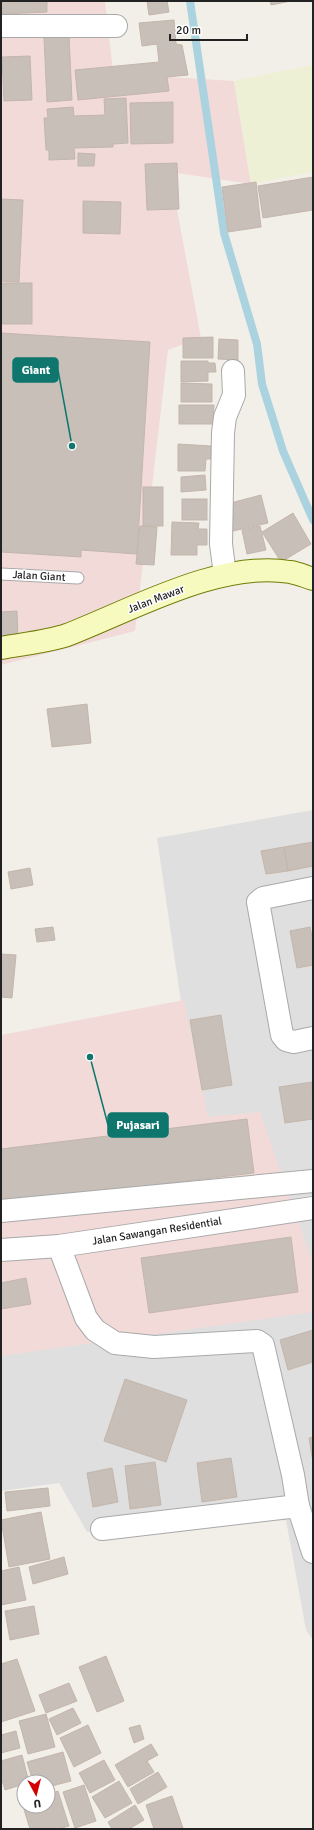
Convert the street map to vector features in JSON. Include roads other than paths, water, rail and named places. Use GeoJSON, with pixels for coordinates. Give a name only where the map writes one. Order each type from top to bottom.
{"type":"FeatureCollection","features":[{"type":"Feature","properties":{"kind":"street"},"geometry":{"type":"LineString","coordinates":[[1,26],[116,26]]}},
{"type":"Feature","properties":{"kind":"street"},"geometry":{"type":"LineString","coordinates":[[225,575],[221,544],[223,433],[224,417],[234,395],[233,371]]}},
{"type":"Feature","properties":{"kind":"street","name":"Jalan Mawar"},"geometry":{"type":"LineString","coordinates":[[1,648],[65,635],[169,593],[225,575],[268,570],[291,572],[313,579]]}},
{"type":"Feature","properties":{"kind":"street"},"geometry":{"type":"LineString","coordinates":[[313,888],[263,898],[258,902],[282,1035],[286,1040],[294,1042],[313,1038]]}},
{"type":"Feature","properties":{"kind":"street"},"geometry":{"type":"LineString","coordinates":[[1,1211],[313,1181]]}},
{"type":"Feature","properties":{"kind":"street","name":"Jalan Sawangan Residential"},"geometry":{"type":"LineString","coordinates":[[1,1250],[59,1246],[313,1208]]}},
{"type":"Feature","properties":{"kind":"street"},"geometry":{"type":"LineString","coordinates":[[59,1246],[86,1318],[95,1330],[115,1343],[154,1347],[257,1341],[263,1345],[293,1475],[298,1506],[313,1552]]}},
{"type":"Feature","properties":{"kind":"street"},"geometry":{"type":"LineString","coordinates":[[102,1529],[298,1506]]}},
{"type":"Feature","properties":{"kind":"lane","name":"Jalan Giant"},"geometry":{"type":"LineString","coordinates":[[1,574],[78,578]]}},
{"type":"Feature","properties":{"kind":"waterway"},"geometry":{"type":"LineString","coordinates":[[190,1],[224,233],[257,344],[262,384],[283,451],[313,520]]}},
{"type":"Feature","properties":{"kind":"place","name":"Giant"},"geometry":{"type":"Point","coordinates":[72,446]}},
{"type":"Feature","properties":{"kind":"place","name":"Pujasari"},"geometry":{"type":"Point","coordinates":[90,1057]}}]}
